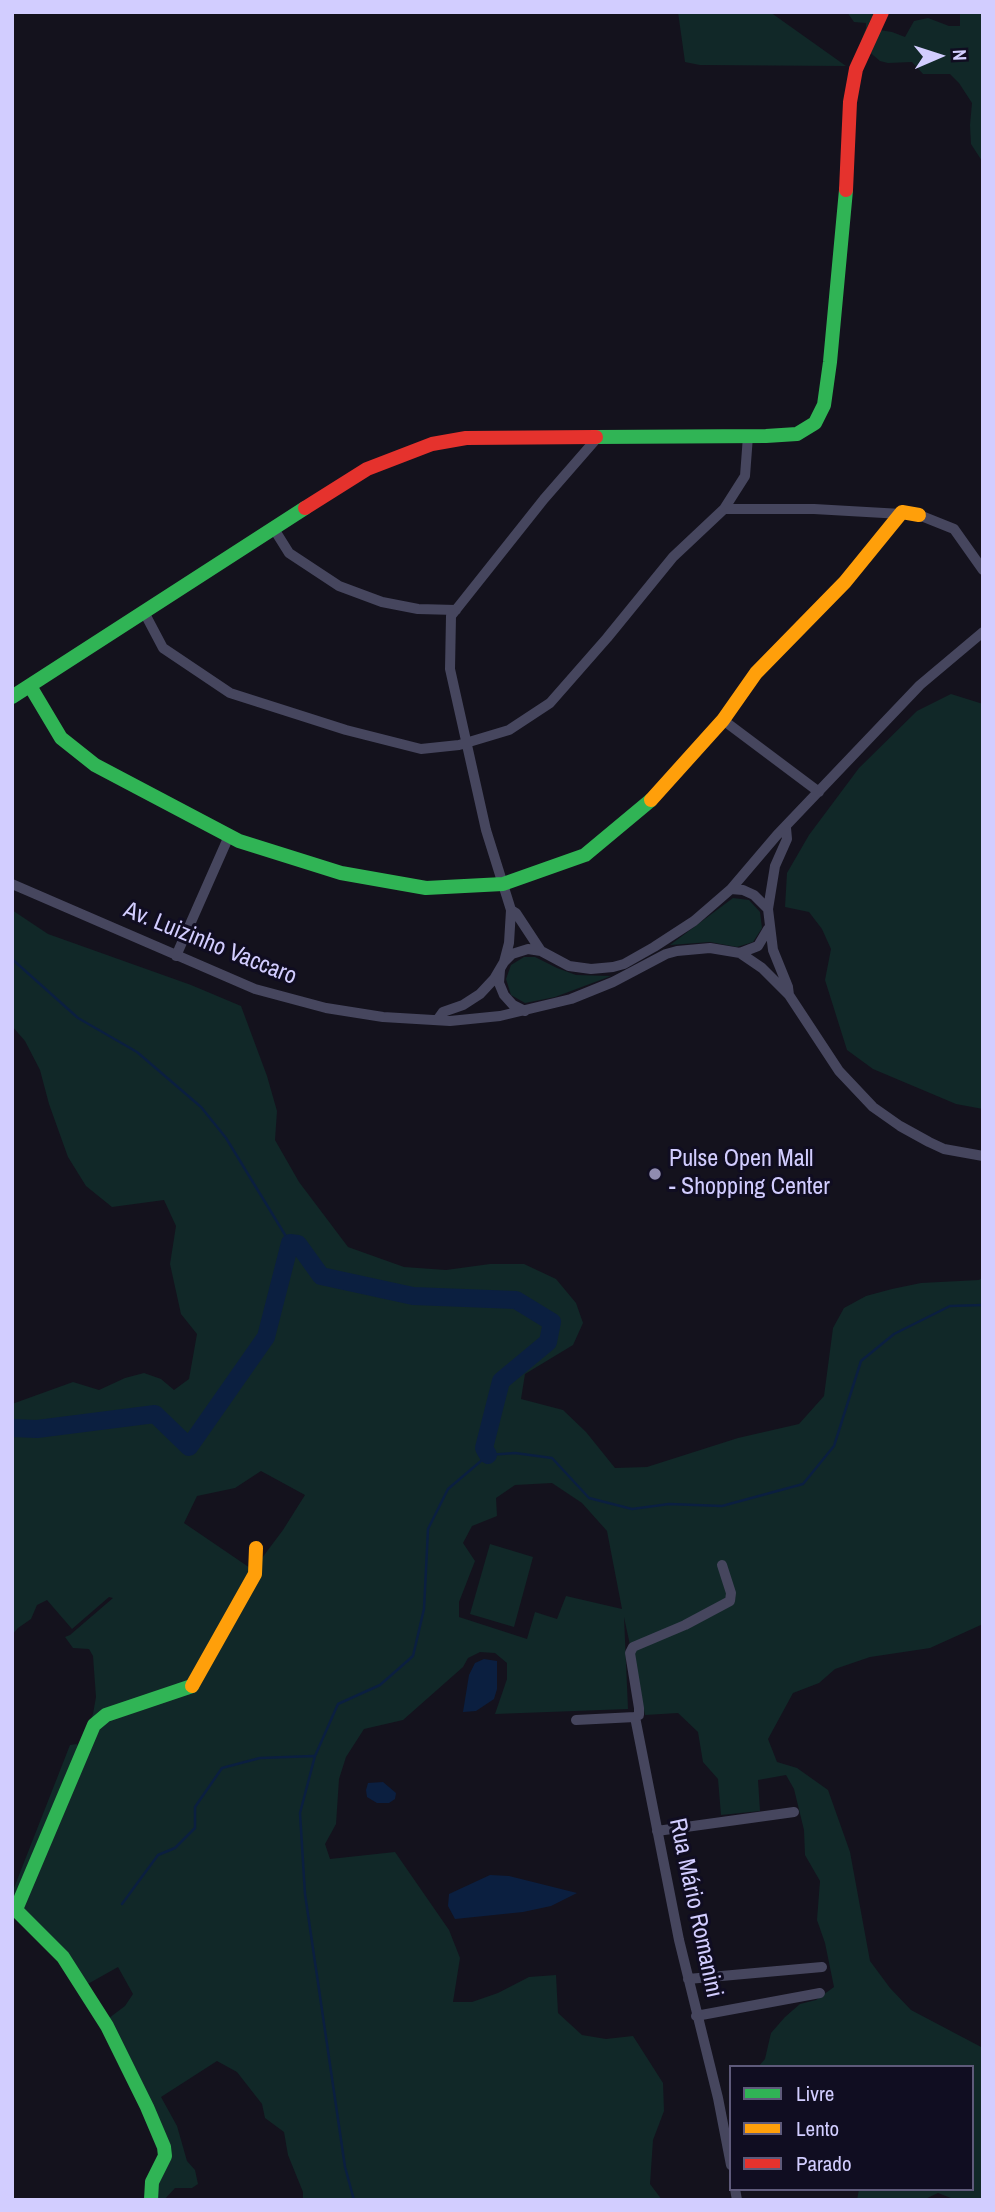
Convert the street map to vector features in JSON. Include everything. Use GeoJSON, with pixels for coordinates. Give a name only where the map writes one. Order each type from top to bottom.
{"type":"FeatureCollection","features":[{"type":"Feature","properties":{"kind":"street"},"geometry":{"type":"LineString","coordinates":[[12,697],[343,482],[367,469],[432,444],[466,438],[797,434],[815,423],[824,405],[842,241],[850,102],[856,69],[882,12]]}},
{"type":"Feature","properties":{"kind":"street"},"geometry":{"type":"LineString","coordinates":[[144,612],[163,648],[230,693],[346,730],[421,749],[467,743],[509,730],[550,703],[673,557],[724,509],[745,477],[748,436]]}},
{"type":"Feature","properties":{"kind":"street"},"geometry":{"type":"LineString","coordinates":[[525,1011],[513,1005],[504,995],[499,983],[509,943],[511,910],[486,830],[450,669],[451,616],[544,499],[598,437]]}},
{"type":"Feature","properties":{"kind":"street"},"geometry":{"type":"LineString","coordinates":[[724,509],[814,509],[919,514],[954,529],[983,570]]}},
{"type":"Feature","properties":{"kind":"street"},"geometry":{"type":"LineString","coordinates":[[30,686],[61,738],[95,765],[239,841],[341,873],[426,888],[503,884],[585,855],[649,803],[723,720],[756,673],[845,582],[902,512]]}},
{"type":"Feature","properties":{"kind":"street"},"geometry":{"type":"LineString","coordinates":[[274,529],[289,552],[339,586],[394,605],[456,610]]}},
{"type":"Feature","properties":{"kind":"street"},"geometry":{"type":"LineString","coordinates":[[511,910],[516,913],[541,951],[559,962],[580,968],[602,969],[624,964],[674,934],[731,889],[777,835],[920,685],[983,632]]}},
{"type":"Feature","properties":{"kind":"street"},"geometry":{"type":"LineString","coordinates":[[723,720],[819,792]]}},
{"type":"Feature","properties":{"kind":"street"},"geometry":{"type":"LineString","coordinates":[[786,828],[787,839],[775,866],[768,909],[773,950],[789,995]]}},
{"type":"Feature","properties":{"kind":"street"},"geometry":{"type":"LineString","coordinates":[[176,956],[229,836]]}},
{"type":"Feature","properties":{"kind":"street","name":"Av. Luizinho Vaccaro"},"geometry":{"type":"LineString","coordinates":[[12,884],[255,989],[303,1003],[374,1016],[450,1021],[525,1011],[592,991],[677,951],[710,948],[740,953]]}},
{"type":"Feature","properties":{"kind":"street"},"geometry":{"type":"LineString","coordinates":[[731,889],[754,895],[768,909]]}},
{"type":"Feature","properties":{"kind":"street"},"geometry":{"type":"LineString","coordinates":[[740,953],[758,946],[769,924]]}},
{"type":"Feature","properties":{"kind":"street"},"geometry":{"type":"LineString","coordinates":[[438,1019],[443,1012],[463,1005],[480,994],[512,954],[522,950],[541,951]]}},
{"type":"Feature","properties":{"kind":"street"},"geometry":{"type":"LineString","coordinates":[[740,953],[762,968],[789,995],[839,1071],[873,1107],[900,1126],[944,1149],[983,1156]]}},
{"type":"Feature","properties":{"kind":"street"},"geometry":{"type":"LineString","coordinates":[[150,2200],[152,2182],[164,2156],[164,2147],[148,2107],[107,2026],[63,1957],[17,1911],[17,1907],[94,1725],[106,1715],[191,1687],[255,1574],[256,1548]]}},
{"type":"Feature","properties":{"kind":"street","name":"Rua Mário Romanini"},"geometry":{"type":"LineString","coordinates":[[722,1565],[731,1593],[730,1601],[685,1625],[633,1647],[630,1653],[639,1708],[639,1715],[635,1717],[657,1831],[696,2016],[719,2098],[729,2154]]}},
{"type":"Feature","properties":{"kind":"street"},"geometry":{"type":"LineString","coordinates":[[576,1720],[635,1717]]}},
{"type":"Feature","properties":{"kind":"street"},"geometry":{"type":"LineString","coordinates":[[657,1831],[794,1812]]}},
{"type":"Feature","properties":{"kind":"street"},"geometry":{"type":"LineString","coordinates":[[688,1979],[822,1967]]}},
{"type":"Feature","properties":{"kind":"street"},"geometry":{"type":"LineString","coordinates":[[696,2016],[820,1993]]}},
{"type":"Feature","properties":{"kind":"green space"},"geometry":{"type":"Polygon","coordinates":[[[678,12],[770,12],[846,66],[700,65],[685,62],[678,12]]]}},
{"type":"Feature","properties":{"kind":"green space"},"geometry":{"type":"Polygon","coordinates":[[[847,12],[874,12],[867,28],[905,37],[914,21],[928,18],[949,26],[960,26],[960,12],[983,12],[983,180],[982,161],[971,144],[972,103],[959,83],[950,74],[923,74],[912,62],[880,61],[860,44],[866,23],[854,22],[847,12]]]}},
{"type":"Feature","properties":{"kind":"green space"},"geometry":{"type":"Polygon","coordinates":[[[951,694],[983,704],[983,1109],[956,1104],[873,1069],[847,1050],[825,980],[831,949],[822,929],[809,912],[785,907],[787,873],[809,835],[859,768],[917,711],[951,694]]]}},
{"type":"Feature","properties":{"kind":"green space"},"geometry":{"type":"Polygon","coordinates":[[[733,898],[749,900],[760,912],[762,928],[753,942],[737,947],[710,942],[670,945],[733,898]]]}},
{"type":"Feature","properties":{"kind":"green space"},"geometry":{"type":"Polygon","coordinates":[[[12,910],[48,934],[191,985],[241,1006],[277,1111],[275,1140],[299,1182],[348,1247],[404,1267],[446,1270],[490,1264],[524,1264],[556,1279],[576,1303],[583,1323],[573,1345],[525,1374],[521,1399],[563,1410],[586,1432],[615,1468],[647,1467],[738,1438],[799,1424],[824,1396],[833,1328],[844,1308],[866,1296],[892,1289],[921,1283],[979,1280],[983,1277],[983,1624],[930,1648],[870,1657],[835,1669],[819,1683],[793,1693],[768,1739],[777,1762],[797,1768],[828,1790],[850,1852],[870,1961],[911,2010],[983,2048],[983,2200],[956,2200],[938,2193],[923,2200],[857,2200],[859,2191],[974,2191],[974,2065],[760,2065],[765,2059],[771,2033],[785,2017],[800,2004],[816,2000],[834,1987],[817,1920],[820,1881],[805,1855],[804,1830],[794,1789],[786,1775],[758,1780],[760,1811],[721,1815],[718,1779],[703,1762],[698,1732],[678,1713],[645,1715],[624,1617],[628,1709],[495,1714],[507,1679],[507,1663],[495,1653],[480,1652],[468,1658],[463,1667],[403,1720],[364,1729],[346,1757],[339,1779],[336,1824],[325,1844],[330,1859],[395,1852],[449,1930],[460,1958],[453,2002],[472,2002],[498,1993],[529,1977],[556,1975],[558,2013],[582,2035],[606,2039],[633,2036],[663,2083],[664,2111],[653,2140],[650,2184],[662,2200],[303,2200],[303,2192],[288,2155],[284,2132],[265,2118],[262,2104],[237,2072],[217,2061],[161,2097],[177,2126],[187,2161],[195,2170],[198,2184],[192,2188],[175,2188],[164,2200],[154,2200],[155,2185],[168,2153],[109,2018],[125,2006],[133,1994],[118,1967],[86,1985],[12,1909],[12,1893],[70,1745],[77,1744],[78,1747],[93,1714],[96,1697],[93,1656],[89,1649],[73,1648],[65,1637],[113,1598],[109,1597],[72,1629],[47,1600],[37,1605],[31,1619],[12,1635],[12,1404],[73,1382],[99,1390],[144,1373],[161,1379],[174,1390],[189,1379],[197,1334],[181,1314],[170,1264],[176,1226],[164,1200],[112,1207],[86,1186],[68,1157],[40,1070],[25,1041],[12,1026],[12,910]],[[261,1471],[235,1488],[197,1496],[184,1523],[253,1570],[305,1495],[261,1471]],[[552,1483],[515,1485],[496,1498],[497,1516],[472,1526],[463,1543],[475,1561],[459,1602],[459,1617],[527,1639],[535,1612],[557,1619],[566,1596],[622,1609],[607,1531],[582,1503],[552,1483]]]}},
{"type":"Feature","properties":{"kind":"green space"},"geometry":{"type":"Polygon","coordinates":[[[524,957],[535,957],[576,975],[611,976],[555,997],[525,1003],[511,995],[506,979],[511,965],[524,957]]]}},
{"type":"Feature","properties":{"kind":"green space"},"geometry":{"type":"Polygon","coordinates":[[[490,1544],[533,1557],[514,1627],[470,1614],[490,1544]]]}},
{"type":"Feature","properties":{"kind":"water"},"geometry":{"type":"Polygon","coordinates":[[[484,1659],[497,1661],[497,1689],[494,1699],[476,1711],[463,1712],[469,1675],[475,1663],[484,1659]]]}},
{"type":"Feature","properties":{"kind":"water"},"geometry":{"type":"Polygon","coordinates":[[[383,1782],[396,1793],[395,1799],[389,1803],[377,1803],[367,1797],[368,1783],[383,1782]]]}},
{"type":"Feature","properties":{"kind":"water"},"geometry":{"type":"Polygon","coordinates":[[[490,1875],[509,1876],[577,1893],[551,1906],[523,1912],[455,1919],[448,1906],[449,1894],[490,1875]]]}},
{"type":"Feature","properties":{"kind":"waterway"},"geometry":{"type":"LineString","coordinates":[[12,959],[78,1018],[137,1052],[201,1107],[226,1138],[290,1243]]}},
{"type":"Feature","properties":{"kind":"waterway"},"geometry":{"type":"LineString","coordinates":[[12,1428],[37,1429],[155,1414],[189,1447],[266,1337],[290,1243],[298,1244],[321,1276],[413,1296],[516,1300],[552,1322],[548,1342],[501,1381],[484,1448],[488,1455]]}},
{"type":"Feature","properties":{"kind":"waterway"},"geometry":{"type":"LineString","coordinates":[[354,2200],[345,2167],[305,1894],[300,1813],[315,1756],[338,1704],[380,1685],[413,1656],[424,1609],[428,1529],[448,1489],[488,1455],[515,1453],[552,1458],[589,1498],[632,1509],[669,1504],[722,1506],[803,1484],[834,1446],[861,1361],[894,1334],[950,1306],[983,1305]]}},
{"type":"Feature","properties":{"kind":"waterway"},"geometry":{"type":"LineString","coordinates":[[122,1904],[158,1855],[175,1848],[195,1828],[195,1807],[222,1768],[260,1758],[314,1756]]}},
{"type":"Feature","properties":{"kind":"traffic: fast"},"geometry":{"type":"LineString","coordinates":[[596,437],[766,436],[797,434],[815,423],[824,405],[830,362],[846,190]]}},
{"type":"Feature","properties":{"kind":"traffic: fast"},"geometry":{"type":"LineString","coordinates":[[12,697],[305,508]]}},
{"type":"Feature","properties":{"kind":"traffic: fast"},"geometry":{"type":"LineString","coordinates":[[30,686],[61,738],[95,765],[239,841],[341,873],[426,888],[503,884],[585,855],[651,800]]}},
{"type":"Feature","properties":{"kind":"traffic: fast"},"geometry":{"type":"LineString","coordinates":[[151,2200],[152,2182],[165,2156],[164,2147],[147,2107],[107,2026],[63,1957],[17,1911],[17,1907],[94,1725],[106,1715],[192,1686]]}},
{"type":"Feature","properties":{"kind":"traffic: slow"},"geometry":{"type":"LineString","coordinates":[[651,800],[723,720],[756,673],[845,582],[902,512],[919,515]]}},
{"type":"Feature","properties":{"kind":"traffic: slow"},"geometry":{"type":"LineString","coordinates":[[192,1686],[255,1574],[256,1548]]}},
{"type":"Feature","properties":{"kind":"traffic: jam"},"geometry":{"type":"LineString","coordinates":[[846,190],[850,102],[856,69],[882,12]]}},
{"type":"Feature","properties":{"kind":"traffic: jam"},"geometry":{"type":"LineString","coordinates":[[305,508],[367,469],[432,444],[466,438],[596,437]]}},
{"type":"Feature","properties":{"kind":"place","name":"Pulse Open Mall - Shopping Center"},"geometry":{"type":"Point","coordinates":[655,1174]}}]}
